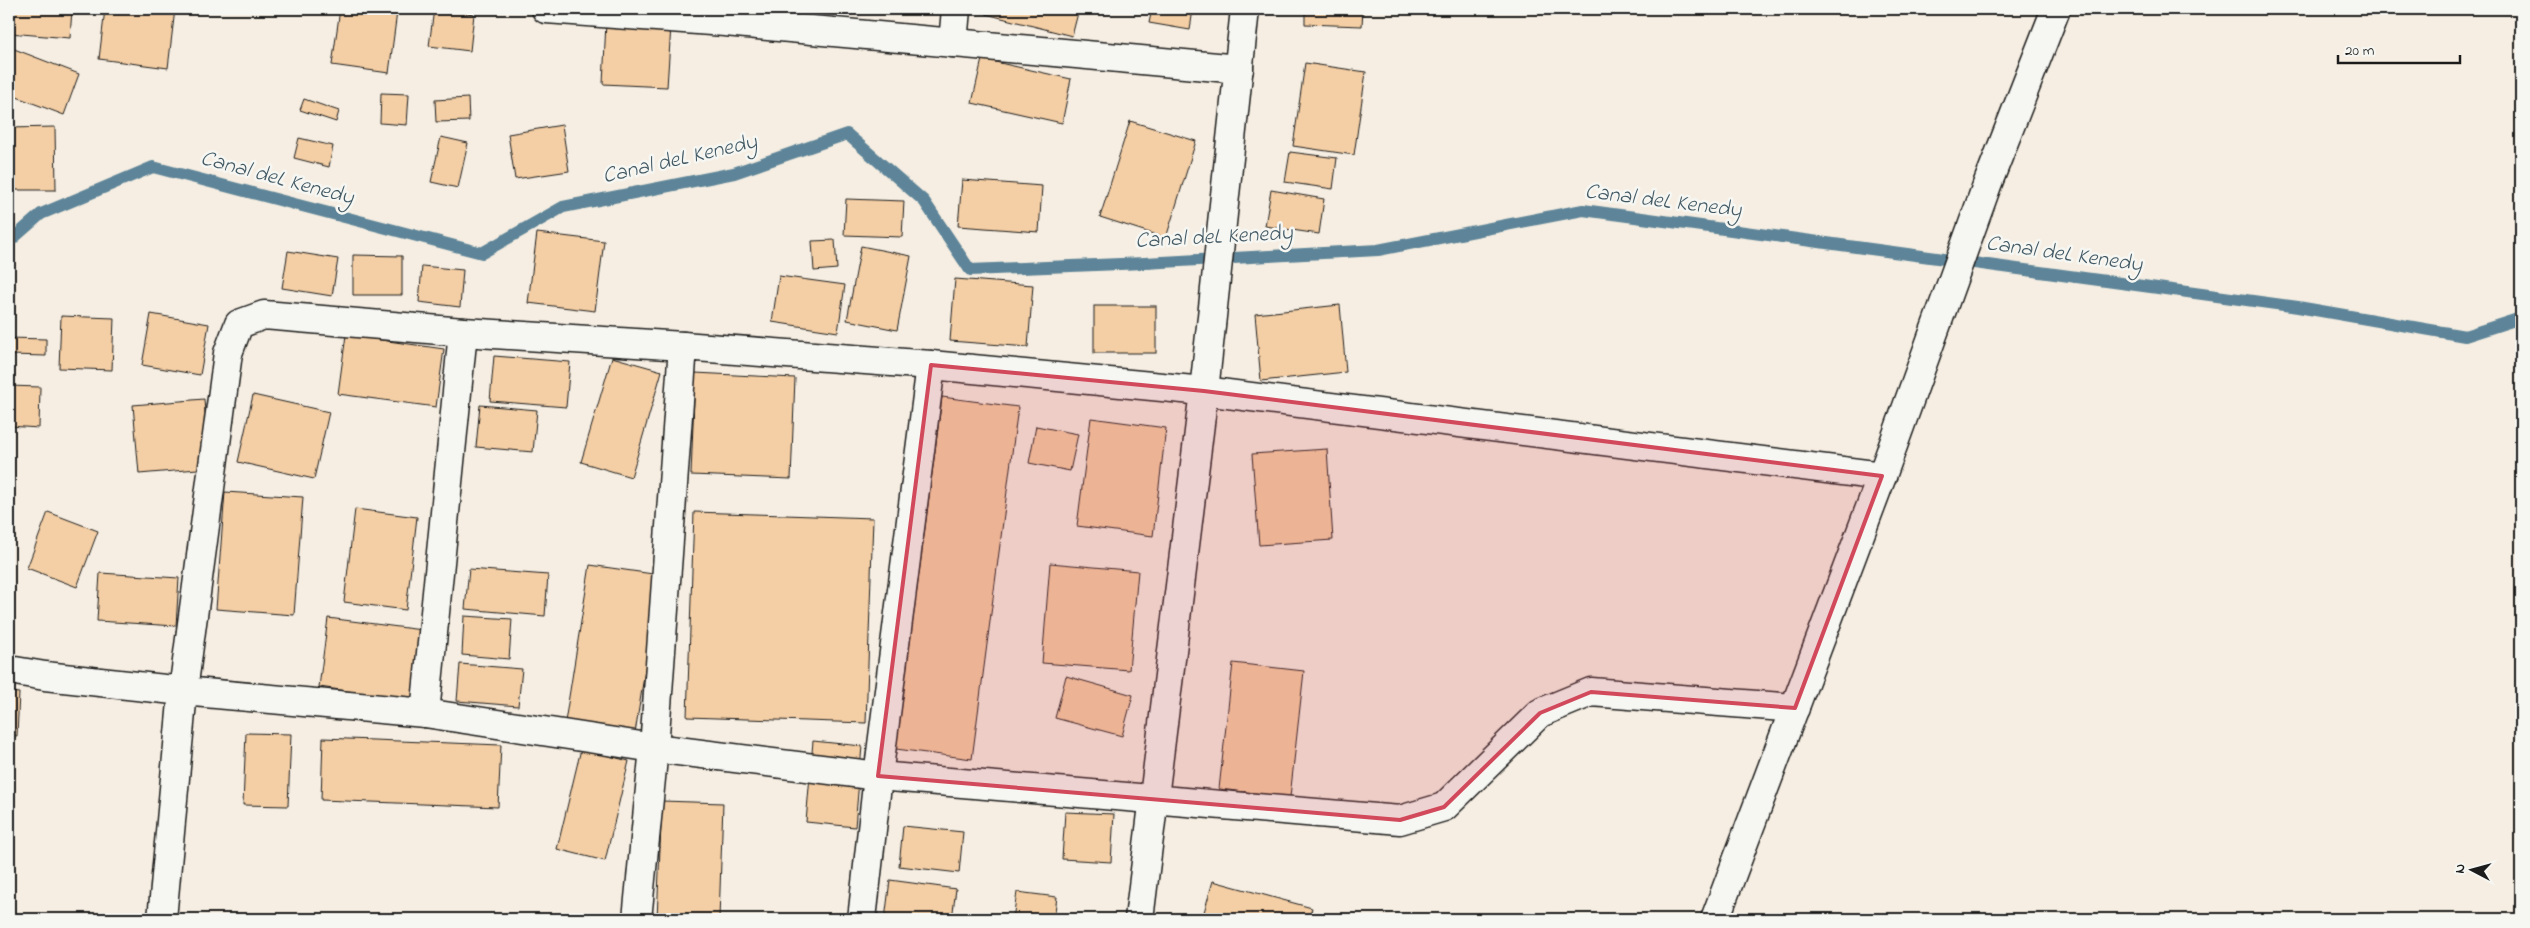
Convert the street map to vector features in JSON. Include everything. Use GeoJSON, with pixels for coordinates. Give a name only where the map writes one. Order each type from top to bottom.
{"type":"FeatureCollection","features":[{"type":"Feature","properties":{"kind":"street"},"geometry":{"type":"LineString","coordinates":[[546,9],[725,16],[953,43],[1239,69]]}},
{"type":"Feature","properties":{"kind":"street"},"geometry":{"type":"LineString","coordinates":[[953,43],[956,9]]}},
{"type":"Feature","properties":{"kind":"street"},"geometry":{"type":"LineString","coordinates":[[1140,919],[1204,391],[1245,9]]}},
{"type":"Feature","properties":{"kind":"street"},"geometry":{"type":"LineString","coordinates":[[1716,919],[1882,476],[1987,185],[2056,9]]}},
{"type":"Feature","properties":{"kind":"street"},"geometry":{"type":"LineString","coordinates":[[162,919],[182,691],[228,353],[239,324],[264,315],[463,332],[683,346],[930,365],[1204,391],[1882,476]]}},
{"type":"Feature","properties":{"kind":"street"},"geometry":{"type":"LineString","coordinates":[[425,714],[463,332]]}},
{"type":"Feature","properties":{"kind":"street"},"geometry":{"type":"LineString","coordinates":[[637,919],[654,748],[683,346]]}},
{"type":"Feature","properties":{"kind":"street"},"geometry":{"type":"LineString","coordinates":[[862,919],[878,776],[930,365]]}},
{"type":"Feature","properties":{"kind":"street"},"geometry":{"type":"LineString","coordinates":[[9,670],[45,676],[182,691],[425,714],[654,748],[878,776],[1154,801],[1400,820],[1444,807],[1540,713],[1591,692],[1795,708]]}},
{"type":"Feature","properties":{"kind":"highlighted area"},"geometry":{"type":"Polygon","coordinates":[[[931,365],[1204,391],[1882,476],[1795,708],[1591,692],[1540,713],[1444,807],[1400,820],[878,776],[931,365]]]}},
{"type":"Feature","properties":{"kind":"building"},"geometry":{"type":"Polygon","coordinates":[[[9,9],[72,9],[70,38],[9,33],[9,9]]]}},
{"type":"Feature","properties":{"kind":"building"},"geometry":{"type":"Polygon","coordinates":[[[105,9],[175,9],[168,68],[99,59],[105,9]]]}},
{"type":"Feature","properties":{"kind":"building"},"geometry":{"type":"Polygon","coordinates":[[[340,9],[371,9],[397,12],[389,73],[332,65],[340,9]]]}},
{"type":"Feature","properties":{"kind":"building"},"geometry":{"type":"Polygon","coordinates":[[[434,9],[474,14],[470,51],[429,46],[434,9]]]}},
{"type":"Feature","properties":{"kind":"building"},"geometry":{"type":"Polygon","coordinates":[[[881,9],[945,9],[944,14],[881,9]]]}},
{"type":"Feature","properties":{"kind":"building"},"geometry":{"type":"Polygon","coordinates":[[[987,9],[1079,9],[1072,36],[986,14],[987,9]]]}},
{"type":"Feature","properties":{"kind":"building"},"geometry":{"type":"Polygon","coordinates":[[[1152,9],[1193,9],[1190,30],[1149,23],[1152,9]]]}},
{"type":"Feature","properties":{"kind":"building"},"geometry":{"type":"Polygon","coordinates":[[[1305,9],[1363,9],[1362,26],[1305,24],[1305,9]]]}},
{"type":"Feature","properties":{"kind":"building"},"geometry":{"type":"Polygon","coordinates":[[[606,22],[671,26],[667,87],[603,84],[606,22]]]}},
{"type":"Feature","properties":{"kind":"building"},"geometry":{"type":"Polygon","coordinates":[[[9,47],[79,74],[64,115],[9,94],[9,47]]]}},
{"type":"Feature","properties":{"kind":"building"},"geometry":{"type":"Polygon","coordinates":[[[982,59],[1071,79],[1062,123],[972,103],[982,59]]]}},
{"type":"Feature","properties":{"kind":"building"},"geometry":{"type":"Polygon","coordinates":[[[1305,63],[1366,72],[1354,155],[1293,146],[1305,63]]]}},
{"type":"Feature","properties":{"kind":"building"},"geometry":{"type":"Polygon","coordinates":[[[381,93],[409,94],[407,125],[380,123],[381,93]]]}},
{"type":"Feature","properties":{"kind":"building"},"geometry":{"type":"Polygon","coordinates":[[[468,98],[469,121],[436,122],[435,100],[468,98]]]}},
{"type":"Feature","properties":{"kind":"building"},"geometry":{"type":"Polygon","coordinates":[[[304,99],[339,111],[336,122],[300,110],[304,99]]]}},
{"type":"Feature","properties":{"kind":"building"},"geometry":{"type":"Polygon","coordinates":[[[1130,121],[1196,141],[1166,238],[1100,217],[1130,121]]]}},
{"type":"Feature","properties":{"kind":"building"},"geometry":{"type":"Polygon","coordinates":[[[562,125],[569,171],[515,179],[508,134],[562,125]]]}},
{"type":"Feature","properties":{"kind":"building"},"geometry":{"type":"Polygon","coordinates":[[[55,127],[56,190],[9,190],[9,128],[55,127]]]}},
{"type":"Feature","properties":{"kind":"building"},"geometry":{"type":"Polygon","coordinates":[[[441,137],[468,143],[458,188],[431,182],[441,137]]]}},
{"type":"Feature","properties":{"kind":"building"},"geometry":{"type":"Polygon","coordinates":[[[299,138],[333,146],[329,167],[294,158],[299,138]]]}},
{"type":"Feature","properties":{"kind":"building"},"geometry":{"type":"Polygon","coordinates":[[[1290,152],[1337,158],[1333,189],[1285,182],[1290,152]]]}},
{"type":"Feature","properties":{"kind":"building"},"geometry":{"type":"Polygon","coordinates":[[[962,180],[1042,186],[1039,232],[958,226],[962,180]]]}},
{"type":"Feature","properties":{"kind":"building"},"geometry":{"type":"Polygon","coordinates":[[[1271,190],[1324,199],[1319,234],[1265,226],[1271,190]]]}},
{"type":"Feature","properties":{"kind":"building"},"geometry":{"type":"Polygon","coordinates":[[[846,199],[904,201],[902,237],[844,235],[846,199]]]}},
{"type":"Feature","properties":{"kind":"building"},"geometry":{"type":"Polygon","coordinates":[[[537,233],[604,241],[595,311],[528,303],[537,233]]]}},
{"type":"Feature","properties":{"kind":"building"},"geometry":{"type":"Polygon","coordinates":[[[835,240],[837,269],[814,271],[812,241],[835,240]]]}},
{"type":"Feature","properties":{"kind":"building"},"geometry":{"type":"Polygon","coordinates":[[[861,246],[911,256],[897,330],[847,320],[861,246]]]}},
{"type":"Feature","properties":{"kind":"building"},"geometry":{"type":"Polygon","coordinates":[[[288,251],[338,259],[332,296],[282,288],[288,251]]]}},
{"type":"Feature","properties":{"kind":"building"},"geometry":{"type":"Polygon","coordinates":[[[353,255],[402,256],[402,295],[353,295],[353,255]]]}},
{"type":"Feature","properties":{"kind":"building"},"geometry":{"type":"Polygon","coordinates":[[[422,266],[463,270],[460,307],[419,302],[422,266]]]}},
{"type":"Feature","properties":{"kind":"building"},"geometry":{"type":"Polygon","coordinates":[[[779,276],[845,285],[838,332],[772,322],[779,276]]]}},
{"type":"Feature","properties":{"kind":"building"},"geometry":{"type":"Polygon","coordinates":[[[955,279],[1033,285],[1028,347],[950,341],[955,279]]]}},
{"type":"Feature","properties":{"kind":"building"},"geometry":{"type":"Polygon","coordinates":[[[1340,305],[1346,372],[1261,381],[1255,314],[1340,305]]]}},
{"type":"Feature","properties":{"kind":"building"},"geometry":{"type":"Polygon","coordinates":[[[1094,306],[1156,306],[1156,353],[1094,353],[1094,306]]]}},
{"type":"Feature","properties":{"kind":"building"},"geometry":{"type":"Polygon","coordinates":[[[151,314],[209,324],[200,375],[142,365],[151,314]]]}},
{"type":"Feature","properties":{"kind":"building"},"geometry":{"type":"Polygon","coordinates":[[[61,316],[114,318],[112,370],[59,368],[61,316]]]}},
{"type":"Feature","properties":{"kind":"building"},"geometry":{"type":"Polygon","coordinates":[[[346,335],[444,349],[436,407],[338,394],[346,335]]]}},
{"type":"Feature","properties":{"kind":"building"},"geometry":{"type":"Polygon","coordinates":[[[9,338],[46,339],[46,356],[9,355],[9,338]]]}},
{"type":"Feature","properties":{"kind":"building"},"geometry":{"type":"Polygon","coordinates":[[[494,356],[570,362],[566,407],[490,401],[494,356]]]}},
{"type":"Feature","properties":{"kind":"building"},"geometry":{"type":"Polygon","coordinates":[[[612,357],[662,371],[631,477],[581,462],[612,357]]]}},
{"type":"Feature","properties":{"kind":"building"},"geometry":{"type":"Polygon","coordinates":[[[695,373],[795,378],[791,479],[691,475],[695,373]]]}},
{"type":"Feature","properties":{"kind":"building"},"geometry":{"type":"Polygon","coordinates":[[[9,386],[40,387],[39,428],[9,426],[9,386]]]}},
{"type":"Feature","properties":{"kind":"building"},"geometry":{"type":"Polygon","coordinates":[[[253,395],[329,412],[314,479],[238,462],[253,395]]]}},
{"type":"Feature","properties":{"kind":"building"},"geometry":{"type":"Polygon","coordinates":[[[942,397],[1018,407],[972,759],[896,749],[942,397]]]}},
{"type":"Feature","properties":{"kind":"building"},"geometry":{"type":"Polygon","coordinates":[[[204,399],[209,468],[139,474],[133,405],[204,399]]]}},
{"type":"Feature","properties":{"kind":"building"},"geometry":{"type":"Polygon","coordinates":[[[480,405],[537,410],[533,452],[476,447],[480,405]]]}},
{"type":"Feature","properties":{"kind":"building"},"geometry":{"type":"Polygon","coordinates":[[[1091,418],[1166,428],[1153,536],[1077,526],[1091,418]]]}},
{"type":"Feature","properties":{"kind":"building"},"geometry":{"type":"Polygon","coordinates":[[[1036,426],[1078,434],[1070,471],[1029,463],[1036,426]]]}},
{"type":"Feature","properties":{"kind":"building"},"geometry":{"type":"Polygon","coordinates":[[[1327,449],[1333,540],[1259,545],[1252,454],[1327,449]]]}},
{"type":"Feature","properties":{"kind":"building"},"geometry":{"type":"Polygon","coordinates":[[[225,492],[303,497],[294,615],[216,609],[225,492]]]}},
{"type":"Feature","properties":{"kind":"building"},"geometry":{"type":"Polygon","coordinates":[[[355,509],[417,517],[406,610],[344,602],[355,509]]]}},
{"type":"Feature","properties":{"kind":"building"},"geometry":{"type":"Polygon","coordinates":[[[48,512],[98,531],[77,587],[27,568],[48,512]]]}},
{"type":"Feature","properties":{"kind":"building"},"geometry":{"type":"Polygon","coordinates":[[[694,512],[873,518],[866,723],[687,717],[694,512]]]}},
{"type":"Feature","properties":{"kind":"building"},"geometry":{"type":"Polygon","coordinates":[[[1050,563],[1138,571],[1129,670],[1042,663],[1050,563]]]}},
{"type":"Feature","properties":{"kind":"building"},"geometry":{"type":"Polygon","coordinates":[[[590,565],[660,575],[635,733],[565,722],[590,565]]]}},
{"type":"Feature","properties":{"kind":"building"},"geometry":{"type":"Polygon","coordinates":[[[469,569],[548,575],[545,616],[465,609],[469,569]]]}},
{"type":"Feature","properties":{"kind":"building"},"geometry":{"type":"Polygon","coordinates":[[[100,573],[179,578],[176,626],[97,621],[100,573]]]}},
{"type":"Feature","properties":{"kind":"building"},"geometry":{"type":"Polygon","coordinates":[[[464,616],[512,619],[509,659],[462,655],[464,616]]]}},
{"type":"Feature","properties":{"kind":"building"},"geometry":{"type":"Polygon","coordinates":[[[328,618],[422,630],[412,700],[319,687],[328,618]]]}},
{"type":"Feature","properties":{"kind":"building"},"geometry":{"type":"Polygon","coordinates":[[[1233,663],[1304,671],[1290,797],[1219,789],[1233,663]]]}},
{"type":"Feature","properties":{"kind":"building"},"geometry":{"type":"Polygon","coordinates":[[[460,664],[522,669],[518,706],[457,701],[460,664]]]}},
{"type":"Feature","properties":{"kind":"building"},"geometry":{"type":"Polygon","coordinates":[[[1066,676],[1133,695],[1122,736],[1055,718],[1066,676]]]}},
{"type":"Feature","properties":{"kind":"building"},"geometry":{"type":"Polygon","coordinates":[[[9,692],[19,693],[17,736],[9,735],[9,692]]]}},
{"type":"Feature","properties":{"kind":"building"},"geometry":{"type":"Polygon","coordinates":[[[246,733],[291,734],[288,806],[243,805],[246,733]]]}},
{"type":"Feature","properties":{"kind":"building"},"geometry":{"type":"Polygon","coordinates":[[[323,738],[501,745],[498,807],[321,800],[323,738]]]}},
{"type":"Feature","properties":{"kind":"building"},"geometry":{"type":"Polygon","coordinates":[[[813,741],[862,746],[855,827],[806,822],[813,741]]]}},
{"type":"Feature","properties":{"kind":"building"},"geometry":{"type":"Polygon","coordinates":[[[581,749],[629,761],[605,861],[557,849],[581,749]]]}},
{"type":"Feature","properties":{"kind":"building"},"geometry":{"type":"Polygon","coordinates":[[[662,801],[723,803],[719,919],[657,919],[662,801]]]}},
{"type":"Feature","properties":{"kind":"building"},"geometry":{"type":"Polygon","coordinates":[[[1065,812],[1114,814],[1111,862],[1062,859],[1065,812]]]}},
{"type":"Feature","properties":{"kind":"building"},"geometry":{"type":"Polygon","coordinates":[[[903,826],[963,832],[959,873],[899,866],[903,826]]]}},
{"type":"Feature","properties":{"kind":"building"},"geometry":{"type":"Polygon","coordinates":[[[890,880],[956,889],[952,919],[885,919],[890,880]]]}},
{"type":"Feature","properties":{"kind":"building"},"geometry":{"type":"Polygon","coordinates":[[[1213,881],[1312,908],[1309,919],[1202,919],[1213,881]]]}},
{"type":"Feature","properties":{"kind":"building"},"geometry":{"type":"Polygon","coordinates":[[[1017,892],[1057,897],[1054,919],[1013,919],[1017,892]]]}},
{"type":"Feature","properties":{"kind":"waterway","name":"Canal deL Kenedy"},"geometry":{"type":"LineString","coordinates":[[9,242],[41,214],[153,167],[482,253],[563,207],[734,173],[847,134],[924,201],[970,270],[1145,263],[1378,250],[1583,210],[2298,307],[2465,336],[2521,318]]}}]}
